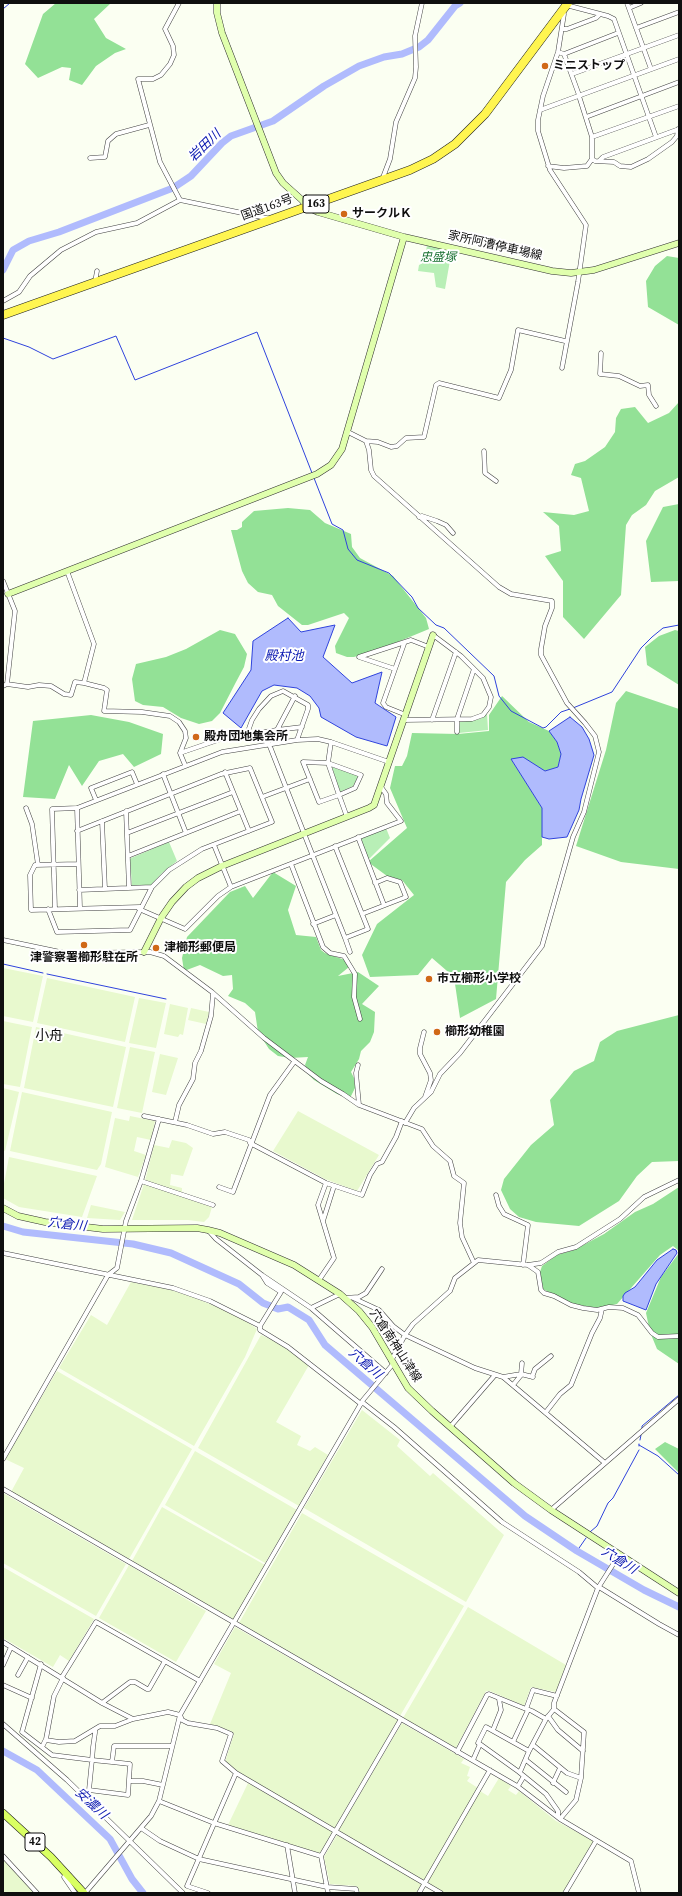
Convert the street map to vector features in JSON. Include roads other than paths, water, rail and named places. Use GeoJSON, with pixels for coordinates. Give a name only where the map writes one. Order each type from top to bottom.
{"type":"FeatureCollection","features":[{"type":"Feature","properties":{"kind":"highway","name":"国道163号"},"geometry":{"type":"LineString","coordinates":[[3,315],[308,207],[410,170],[432,160],[466,136],[485,114],[565,6]]}},
{"type":"Feature","properties":{"kind":"main road","name":"42"},"geometry":{"type":"LineString","coordinates":[[3,1813],[66,1872],[85,1892]]}},
{"type":"Feature","properties":{"kind":"street"},"geometry":{"type":"LineString","coordinates":[[179,3],[165,29],[173,46],[174,55],[170,64],[162,75],[153,79],[138,79],[160,162],[180,200]]}},
{"type":"Feature","properties":{"kind":"street"},"geometry":{"type":"LineString","coordinates":[[217,3],[217,12],[222,33],[280,179],[308,207]]}},
{"type":"Feature","properties":{"kind":"street"},"geometry":{"type":"LineString","coordinates":[[382,180],[390,159],[396,122],[415,78],[415,41],[422,3]]}},
{"type":"Feature","properties":{"kind":"street"},"geometry":{"type":"LineString","coordinates":[[641,3],[628,5],[651,69]]}},
{"type":"Feature","properties":{"kind":"street"},"geometry":{"type":"LineString","coordinates":[[562,368],[565,342],[586,225],[548,166],[538,131],[543,96],[558,52],[565,6],[612,17],[656,137]]}},
{"type":"Feature","properties":{"kind":"street"},"geometry":{"type":"LineString","coordinates":[[636,28],[679,12]]}},
{"type":"Feature","properties":{"kind":"street"},"geometry":{"type":"LineString","coordinates":[[562,29],[567,29],[596,18],[600,14]]}},
{"type":"Feature","properties":{"kind":"street"},"geometry":{"type":"LineString","coordinates":[[558,52],[564,54],[618,33]]}},
{"type":"Feature","properties":{"kind":"street"},"geometry":{"type":"LineString","coordinates":[[572,74],[679,35]]}},
{"type":"Feature","properties":{"kind":"street"},"geometry":{"type":"LineString","coordinates":[[548,166],[564,168],[587,166],[592,159],[592,137],[564,54]]}},
{"type":"Feature","properties":{"kind":"street"},"geometry":{"type":"LineString","coordinates":[[540,110],[679,59]]}},
{"type":"Feature","properties":{"kind":"street"},"geometry":{"type":"LineString","coordinates":[[586,117],[679,82]]}},
{"type":"Feature","properties":{"kind":"street"},"geometry":{"type":"LineString","coordinates":[[592,137],[679,106]]}},
{"type":"Feature","properties":{"kind":"street"},"geometry":{"type":"LineString","coordinates":[[90,158],[105,157],[108,141],[116,134],[149,125]]}},
{"type":"Feature","properties":{"kind":"street"},"geometry":{"type":"LineString","coordinates":[[592,159],[614,162],[626,168],[639,164],[656,155],[672,142],[677,136],[679,129]]}},
{"type":"Feature","properties":{"kind":"street"},"geometry":{"type":"LineString","coordinates":[[600,161],[603,157],[679,129]]}},
{"type":"Feature","properties":{"kind":"street"},"geometry":{"type":"LineString","coordinates":[[3,301],[19,292],[30,276],[61,250],[96,232],[137,223],[180,200],[272,219]]}},
{"type":"Feature","properties":{"kind":"street","name":"家所阿漕停車場線"},"geometry":{"type":"LineString","coordinates":[[308,207],[318,212],[404,236],[552,271],[578,273],[620,263],[679,243]]}},
{"type":"Feature","properties":{"kind":"street"},"geometry":{"type":"LineString","coordinates":[[6,595],[322,472],[335,462],[348,432],[404,236]]}},
{"type":"Feature","properties":{"kind":"street"},"geometry":{"type":"LineString","coordinates":[[95,282],[97,271]]}},
{"type":"Feature","properties":{"kind":"street"},"geometry":{"type":"LineString","coordinates":[[348,432],[366,441],[378,442],[394,447],[406,438],[424,437],[436,385],[439,384],[499,398],[511,370],[518,330],[565,342]]}},
{"type":"Feature","properties":{"kind":"street"},"geometry":{"type":"LineString","coordinates":[[601,353],[600,374],[619,376],[640,386],[648,385],[649,395],[656,406]]}},
{"type":"Feature","properties":{"kind":"street"},"geometry":{"type":"LineString","coordinates":[[144,1116],[175,1122],[213,1134],[225,1132],[249,1140],[250,1143],[326,1183],[362,1195],[370,1175],[377,1164],[382,1162],[403,1122],[414,1108],[433,1089],[440,1074],[460,1053],[542,946],[574,837],[588,800],[599,752],[597,740],[593,733],[570,707],[541,655],[540,649],[545,626],[552,608],[552,600],[524,597],[504,591],[374,476],[366,441]]}},
{"type":"Feature","properties":{"kind":"street"},"geometry":{"type":"LineString","coordinates":[[484,451],[485,473],[496,481]]}},
{"type":"Feature","properties":{"kind":"street"},"geometry":{"type":"LineString","coordinates":[[419,517],[422,516],[446,525],[453,533]]}},
{"type":"Feature","properties":{"kind":"street"},"geometry":{"type":"LineString","coordinates":[[67,571],[94,644],[84,683]]}},
{"type":"Feature","properties":{"kind":"street"},"geometry":{"type":"LineString","coordinates":[[3,581],[6,595],[15,611],[5,685],[28,687],[39,685],[52,686],[64,694],[71,695],[75,682],[84,683],[107,690],[104,712],[148,712],[166,715],[177,720],[182,725],[186,733],[185,741],[180,753],[185,765]]}},
{"type":"Feature","properties":{"kind":"street"},"geometry":{"type":"LineString","coordinates":[[144,952],[161,918],[172,902],[186,887],[211,871],[374,805],[405,718],[433,635],[456,652],[483,678],[487,685],[491,699],[489,707],[483,715],[478,718],[457,720],[405,718],[386,707],[383,703],[404,644]]}},
{"type":"Feature","properties":{"kind":"street"},"geometry":{"type":"LineString","coordinates":[[395,669],[359,657],[404,644],[411,640],[429,647]]}},
{"type":"Feature","properties":{"kind":"street"},"geometry":{"type":"LineString","coordinates":[[432,720],[456,652]]}},
{"type":"Feature","properties":{"kind":"street"},"geometry":{"type":"LineString","coordinates":[[457,732],[457,720],[474,669]]}},
{"type":"Feature","properties":{"kind":"street"},"geometry":{"type":"LineString","coordinates":[[247,734],[252,720],[271,696],[283,691],[306,703],[308,707],[297,740]]}},
{"type":"Feature","properties":{"kind":"street"},"geometry":{"type":"LineString","coordinates":[[277,730],[295,696]]}},
{"type":"Feature","properties":{"kind":"street"},"geometry":{"type":"LineString","coordinates":[[180,753],[212,741],[247,734],[302,727]]}},
{"type":"Feature","properties":{"kind":"street"},"geometry":{"type":"LineString","coordinates":[[254,733],[269,744],[350,952]]}},
{"type":"Feature","properties":{"kind":"street"},"geometry":{"type":"LineString","coordinates":[[55,909],[52,809],[77,808],[185,765],[222,752],[297,740],[318,739],[331,742],[389,762]]}},
{"type":"Feature","properties":{"kind":"street"},"geometry":{"type":"LineString","coordinates":[[331,742],[328,763],[347,817]]}},
{"type":"Feature","properties":{"kind":"street"},"geometry":{"type":"LineString","coordinates":[[303,762],[328,763],[361,775],[355,788],[319,802],[303,762]]}},
{"type":"Feature","properties":{"kind":"street"},"geometry":{"type":"LineString","coordinates":[[48,909],[58,932],[130,930],[152,887],[172,867],[194,854],[214,845],[272,822],[250,768],[225,772],[77,831]]}},
{"type":"Feature","properties":{"kind":"street"},"geometry":{"type":"LineString","coordinates":[[96,800],[91,788],[132,772],[137,784]]}},
{"type":"Feature","properties":{"kind":"street"},"geometry":{"type":"LineString","coordinates":[[225,772],[248,831]]}},
{"type":"Feature","properties":{"kind":"street"},"geometry":{"type":"LineString","coordinates":[[163,774],[186,833]]}},
{"type":"Feature","properties":{"kind":"street"},"geometry":{"type":"LineString","coordinates":[[262,797],[310,779]]}},
{"type":"Feature","properties":{"kind":"street"},"geometry":{"type":"LineString","coordinates":[[78,864],[35,865],[30,875],[31,910],[140,908],[185,929],[218,896],[231,887],[401,821],[388,803],[386,794],[381,787]]}},
{"type":"Feature","properties":{"kind":"street"},"geometry":{"type":"LineString","coordinates":[[127,834],[233,792]]}},
{"type":"Feature","properties":{"kind":"street"},"geometry":{"type":"LineString","coordinates":[[26,808],[32,824],[38,865]]}},
{"type":"Feature","properties":{"kind":"street"},"geometry":{"type":"LineString","coordinates":[[77,808],[80,908]]}},
{"type":"Feature","properties":{"kind":"street"},"geometry":{"type":"LineString","coordinates":[[126,811],[129,888]]}},
{"type":"Feature","properties":{"kind":"street"},"geometry":{"type":"LineString","coordinates":[[128,856],[241,811]]}},
{"type":"Feature","properties":{"kind":"street"},"geometry":{"type":"LineString","coordinates":[[102,821],[105,889]]}},
{"type":"Feature","properties":{"kind":"street"},"geometry":{"type":"LineString","coordinates":[[358,837],[384,905]]}},
{"type":"Feature","properties":{"kind":"street"},"geometry":{"type":"LineString","coordinates":[[214,845],[231,887]]}},
{"type":"Feature","properties":{"kind":"street"},"geometry":{"type":"LineString","coordinates":[[336,846],[368,929],[345,938]]}},
{"type":"Feature","properties":{"kind":"street"},"geometry":{"type":"LineString","coordinates":[[291,864],[324,950],[344,956],[355,974],[354,994],[360,1019]]}},
{"type":"Feature","properties":{"kind":"street"},"geometry":{"type":"LineString","coordinates":[[362,914],[406,897],[400,882],[387,878],[375,883]]}},
{"type":"Feature","properties":{"kind":"street"},"geometry":{"type":"LineString","coordinates":[[79,890],[152,887]]}},
{"type":"Feature","properties":{"kind":"street"},"geometry":{"type":"LineString","coordinates":[[314,924],[336,915]]}},
{"type":"Feature","properties":{"kind":"street"},"geometry":{"type":"LineString","coordinates":[[3,940],[65,953],[144,952],[164,956],[213,994],[294,1062],[321,1081],[344,1094],[359,1105],[422,1129],[433,1146],[450,1161],[454,1176],[464,1183],[460,1223],[462,1237],[474,1263]]}},
{"type":"Feature","properties":{"kind":"street"},"geometry":{"type":"LineString","coordinates":[[175,1122],[181,1100],[193,1078],[195,1063],[201,1051],[211,1016],[213,994]]}},
{"type":"Feature","properties":{"kind":"street"},"geometry":{"type":"LineString","coordinates":[[424,1032],[420,1051],[430,1073],[431,1080],[424,1099]]}},
{"type":"Feature","properties":{"kind":"street"},"geometry":{"type":"LineString","coordinates":[[219,1187],[232,1192],[243,1168],[250,1143],[270,1095],[294,1062]]}},
{"type":"Feature","properties":{"kind":"street"},"geometry":{"type":"LineString","coordinates":[[358,1065],[356,1073],[359,1105]]}},
{"type":"Feature","properties":{"kind":"street"},"geometry":{"type":"LineString","coordinates":[[3,1459],[108,1275],[118,1266],[125,1235],[125,1228],[159,1119]]}},
{"type":"Feature","properties":{"kind":"street"},"geometry":{"type":"LineString","coordinates":[[85,1892],[128,1840],[151,1816],[159,1801],[180,1715],[362,1402],[386,1374],[405,1335],[419,1318],[450,1291],[455,1278],[470,1268],[474,1263],[482,1260],[523,1265],[541,1263],[555,1254],[576,1247],[620,1219],[644,1197],[679,1180]]}},
{"type":"Feature","properties":{"kind":"street"},"geometry":{"type":"LineString","coordinates":[[140,1181],[213,1205]]}},
{"type":"Feature","properties":{"kind":"street"},"geometry":{"type":"LineString","coordinates":[[319,1280],[334,1258],[318,1205],[326,1183]]}},
{"type":"Feature","properties":{"kind":"street"},"geometry":{"type":"LineString","coordinates":[[323,1222],[334,1186]]}},
{"type":"Feature","properties":{"kind":"street"},"geometry":{"type":"LineString","coordinates":[[496,1195],[499,1206],[504,1214],[528,1225],[523,1265]]}},
{"type":"Feature","properties":{"kind":"street","name":"穴倉南神山津線"},"geometry":{"type":"LineString","coordinates":[[3,1208],[18,1216],[46,1222],[103,1229],[197,1228],[208,1230],[220,1233],[288,1262],[319,1280],[342,1296],[367,1320],[408,1388],[514,1483],[618,1556],[679,1594]]}},
{"type":"Feature","properties":{"kind":"street"},"geometry":{"type":"LineString","coordinates":[[208,1230],[216,1239],[262,1275],[311,1308],[386,1374]]}},
{"type":"Feature","properties":{"kind":"street"},"geometry":{"type":"LineString","coordinates":[[3,1253],[173,1288],[210,1301],[261,1325]]}},
{"type":"Feature","properties":{"kind":"street"},"geometry":{"type":"LineString","coordinates":[[528,1265],[538,1272],[541,1290],[544,1293],[554,1296],[571,1306],[602,1309],[609,1307],[623,1308],[638,1315],[652,1333],[658,1337],[679,1336]]}},
{"type":"Feature","properties":{"kind":"street"},"geometry":{"type":"LineString","coordinates":[[353,1298],[366,1293],[382,1269]]}},
{"type":"Feature","properties":{"kind":"street"},"geometry":{"type":"LineString","coordinates":[[262,1275],[267,1283],[281,1292],[261,1325],[260,1330],[288,1347],[394,1427],[502,1522],[579,1572],[599,1587],[679,1635]]}},
{"type":"Feature","properties":{"kind":"street"},"geometry":{"type":"LineString","coordinates":[[311,1308],[342,1296],[353,1298],[379,1310],[405,1335],[475,1368],[503,1377],[522,1374],[532,1377],[534,1370],[551,1356]]}},
{"type":"Feature","properties":{"kind":"street"},"geometry":{"type":"LineString","coordinates":[[546,1412],[560,1394],[571,1385],[590,1337],[600,1318],[602,1309]]}},
{"type":"Feature","properties":{"kind":"street"},"geometry":{"type":"LineString","coordinates":[[513,1385],[522,1374],[522,1363]]}},
{"type":"Feature","properties":{"kind":"street"},"geometry":{"type":"LineString","coordinates":[[450,1427],[495,1375]]}},
{"type":"Feature","properties":{"kind":"street"},"geometry":{"type":"LineString","coordinates":[[503,1377],[605,1463]]}},
{"type":"Feature","properties":{"kind":"street"},"geometry":{"type":"LineString","coordinates":[[551,1510],[679,1399]]}},
{"type":"Feature","properties":{"kind":"street"},"geometry":{"type":"LineString","coordinates":[[3,1489],[518,1786],[559,1818],[631,1861],[639,1893]]}},
{"type":"Feature","properties":{"kind":"street"},"geometry":{"type":"LineString","coordinates":[[520,1772],[532,1745],[547,1718],[554,1709],[553,1706],[599,1587],[618,1556]]}},
{"type":"Feature","properties":{"kind":"street"},"geometry":{"type":"LineString","coordinates":[[42,1747],[46,1740],[54,1696],[62,1678],[96,1622],[200,1682]]}},
{"type":"Feature","properties":{"kind":"street"},"geometry":{"type":"LineString","coordinates":[[3,1642],[41,1664],[102,1703],[133,1719]]}},
{"type":"Feature","properties":{"kind":"street"},"geometry":{"type":"LineString","coordinates":[[3,1665],[11,1647]]}},
{"type":"Feature","properties":{"kind":"street"},"geometry":{"type":"LineString","coordinates":[[18,1675],[28,1657]]}},
{"type":"Feature","properties":{"kind":"street"},"geometry":{"type":"LineString","coordinates":[[102,1703],[130,1682],[135,1682],[146,1689],[149,1689],[165,1661]]}},
{"type":"Feature","properties":{"kind":"street"},"geometry":{"type":"LineString","coordinates":[[41,1664],[22,1732],[52,1755],[92,1760],[130,1764],[128,1796],[89,1790],[92,1760],[95,1730]]}},
{"type":"Feature","properties":{"kind":"street"},"geometry":{"type":"LineString","coordinates":[[3,1685],[32,1698]]}},
{"type":"Feature","properties":{"kind":"street"},"geometry":{"type":"LineString","coordinates":[[513,1742],[527,1709],[533,1690],[557,1696]]}},
{"type":"Feature","properties":{"kind":"street"},"geometry":{"type":"LineString","coordinates":[[457,1752],[487,1695],[527,1709],[547,1718],[558,1730],[583,1751]]}},
{"type":"Feature","properties":{"kind":"street"},"geometry":{"type":"LineString","coordinates":[[493,1730],[501,1710],[499,1699]]}},
{"type":"Feature","properties":{"kind":"street"},"geometry":{"type":"LineString","coordinates":[[554,1709],[584,1732],[581,1778],[576,1800],[559,1818]]}},
{"type":"Feature","properties":{"kind":"street"},"geometry":{"type":"LineString","coordinates":[[46,1740],[75,1742],[104,1725],[115,1726],[133,1719],[168,1712],[180,1715]]}},
{"type":"Feature","properties":{"kind":"street"},"geometry":{"type":"LineString","coordinates":[[180,1715],[182,1720],[188,1723],[217,1728],[231,1734],[222,1761],[236,1773],[441,1893]]}},
{"type":"Feature","properties":{"kind":"street"},"geometry":{"type":"LineString","coordinates":[[328,1893],[321,1856],[401,1719]]}},
{"type":"Feature","properties":{"kind":"street"},"geometry":{"type":"LineString","coordinates":[[3,1724],[68,1780],[183,1893]]}},
{"type":"Feature","properties":{"kind":"street"},"geometry":{"type":"LineString","coordinates":[[473,1760],[480,1744],[478,1743],[486,1727],[529,1751]]}},
{"type":"Feature","properties":{"kind":"street"},"geometry":{"type":"LineString","coordinates":[[480,1744],[520,1772],[550,1799],[558,1811],[559,1818]]}},
{"type":"Feature","properties":{"kind":"street"},"geometry":{"type":"LineString","coordinates":[[532,1745],[560,1768],[581,1778]]}},
{"type":"Feature","properties":{"kind":"street"},"geometry":{"type":"LineString","coordinates":[[112,1762],[114,1746],[172,1746]]}},
{"type":"Feature","properties":{"kind":"street"},"geometry":{"type":"LineString","coordinates":[[526,1760],[566,1792]]}},
{"type":"Feature","properties":{"kind":"street"},"geometry":{"type":"LineString","coordinates":[[553,1783],[560,1768]]}},
{"type":"Feature","properties":{"kind":"street"},"geometry":{"type":"LineString","coordinates":[[419,1893],[490,1770]]}},
{"type":"Feature","properties":{"kind":"street"},"geometry":{"type":"LineString","coordinates":[[208,1893],[187,1886],[236,1773]]}},
{"type":"Feature","properties":{"kind":"street"},"geometry":{"type":"LineString","coordinates":[[518,1786],[524,1776]]}},
{"type":"Feature","properties":{"kind":"street"},"geometry":{"type":"LineString","coordinates":[[129,1781],[144,1781],[163,1786]]}},
{"type":"Feature","properties":{"kind":"street"},"geometry":{"type":"LineString","coordinates":[[159,1801],[214,1823],[321,1856]]}},
{"type":"Feature","properties":{"kind":"street"},"geometry":{"type":"LineString","coordinates":[[141,1828],[160,1841],[199,1859],[327,1887],[356,1888],[357,1893]]}},
{"type":"Feature","properties":{"kind":"street"},"geometry":{"type":"LineString","coordinates":[[566,1893],[596,1841]]}},
{"type":"Feature","properties":{"kind":"street"},"geometry":{"type":"LineString","coordinates":[[287,1845],[294,1893]]}},
{"type":"Feature","properties":{"kind":"street"},"geometry":{"type":"LineString","coordinates":[[3,1856],[37,1893]]}},
{"type":"Feature","properties":{"kind":"street"},"geometry":{"type":"LineString","coordinates":[[66,1872],[64,1878],[75,1893]]}},
{"type":"Feature","properties":{"kind":"water","name":"殿村池"},"geometry":{"type":"Polygon","coordinates":[[[288,618],[301,632],[335,625],[323,657],[352,683],[382,672],[375,703],[396,717],[387,746],[356,737],[321,717],[319,708],[310,696],[297,688],[274,685],[262,691],[241,728],[223,713],[251,670],[253,641],[288,618]]]}},
{"type":"Feature","properties":{"kind":"water"},"geometry":{"type":"Polygon","coordinates":[[[570,717],[582,727],[589,739],[594,755],[579,810],[567,837],[549,839],[542,837],[542,808],[511,759],[523,757],[545,771],[558,767],[561,754],[557,742],[549,731],[570,717]]]}},
{"type":"Feature","properties":{"kind":"water"},"geometry":{"type":"Polygon","coordinates":[[[673,1249],[676,1250],[677,1253],[656,1284],[646,1310],[623,1301],[623,1296],[625,1293],[635,1287],[657,1260],[673,1249]]]}},
{"type":"Feature","properties":{"kind":"waterway"},"geometry":{"type":"LineString","coordinates":[[3,9],[10,3]]}},
{"type":"Feature","properties":{"kind":"waterway","name":"岩田川"},"geometry":{"type":"LineString","coordinates":[[3,270],[13,250],[29,241],[59,232],[173,188],[191,176],[222,143],[231,136],[273,121],[324,86],[359,66],[384,57],[402,54],[419,47],[428,40],[455,6],[460,3]]}},
{"type":"Feature","properties":{"kind":"waterway"},"geometry":{"type":"LineString","coordinates":[[3,338],[29,347],[53,359],[116,336],[135,380],[257,332],[312,473]]}},
{"type":"Feature","properties":{"kind":"waterway"},"geometry":{"type":"LineString","coordinates":[[314,478],[332,524],[343,530],[348,549],[357,560],[389,573],[412,597],[418,608],[436,625],[444,628],[494,676],[499,696],[511,711],[543,728],[546,727],[561,712],[570,709]]}},
{"type":"Feature","properties":{"kind":"waterway"},"geometry":{"type":"LineString","coordinates":[[573,708],[612,692],[641,648],[663,628],[679,625]]}},
{"type":"Feature","properties":{"kind":"waterway"},"geometry":{"type":"LineString","coordinates":[[3,964],[43,973]]}},
{"type":"Feature","properties":{"kind":"waterway"},"geometry":{"type":"LineString","coordinates":[[47,974],[166,999]]}},
{"type":"Feature","properties":{"kind":"waterway","name":"穴倉川"},"geometry":{"type":"LineString","coordinates":[[3,1226],[23,1232],[133,1244],[171,1253],[239,1284],[263,1303],[278,1309],[288,1307],[309,1320],[325,1345],[525,1516],[577,1551],[644,1590],[679,1607]]}},
{"type":"Feature","properties":{"kind":"waterway"},"geometry":{"type":"LineString","coordinates":[[642,1429],[642,1426],[679,1395]]}},
{"type":"Feature","properties":{"kind":"waterway"},"geometry":{"type":"LineString","coordinates":[[640,1440],[641,1435]]}},
{"type":"Feature","properties":{"kind":"waterway"},"geometry":{"type":"LineString","coordinates":[[639,1445],[658,1456],[679,1475]]}},
{"type":"Feature","properties":{"kind":"waterway"},"geometry":{"type":"LineString","coordinates":[[590,1532],[597,1526],[608,1503],[613,1498],[639,1450]]}},
{"type":"Feature","properties":{"kind":"waterway"},"geometry":{"type":"LineString","coordinates":[[577,1551],[586,1538]]}},
{"type":"Feature","properties":{"kind":"waterway","name":"安濃川"},"geometry":{"type":"LineString","coordinates":[[3,1751],[37,1770],[110,1839],[132,1879],[143,1893]]}},
{"type":"Feature","properties":{"kind":"place","name":"ミニストップ"},"geometry":{"type":"Point","coordinates":[545,66]}},
{"type":"Feature","properties":{"kind":"place","name":"サークルＫ"},"geometry":{"type":"Point","coordinates":[344,214]}},
{"type":"Feature","properties":{"kind":"place","name":"殿舟団地集会所"},"geometry":{"type":"Point","coordinates":[196,737]}},
{"type":"Feature","properties":{"kind":"place","name":"津警察署櫛形駐在所"},"geometry":{"type":"Point","coordinates":[84,945]}},
{"type":"Feature","properties":{"kind":"place","name":"津櫛形郵便局"},"geometry":{"type":"Point","coordinates":[156,948]}},
{"type":"Feature","properties":{"kind":"place","name":"市立櫛形小学校"},"geometry":{"type":"Point","coordinates":[429,979]}},
{"type":"Feature","properties":{"kind":"place","name":"櫛形幼稚園"},"geometry":{"type":"Point","coordinates":[437,1032]}},
{"type":"Feature","properties":{"kind":"district","name":"小舟"},"geometry":{"type":"Point","coordinates":[49,1036]}},
{"type":"Feature","properties":{"kind":"park label","name":"忠盛塚"},"geometry":{"type":"Point","coordinates":[438,258]}}]}
